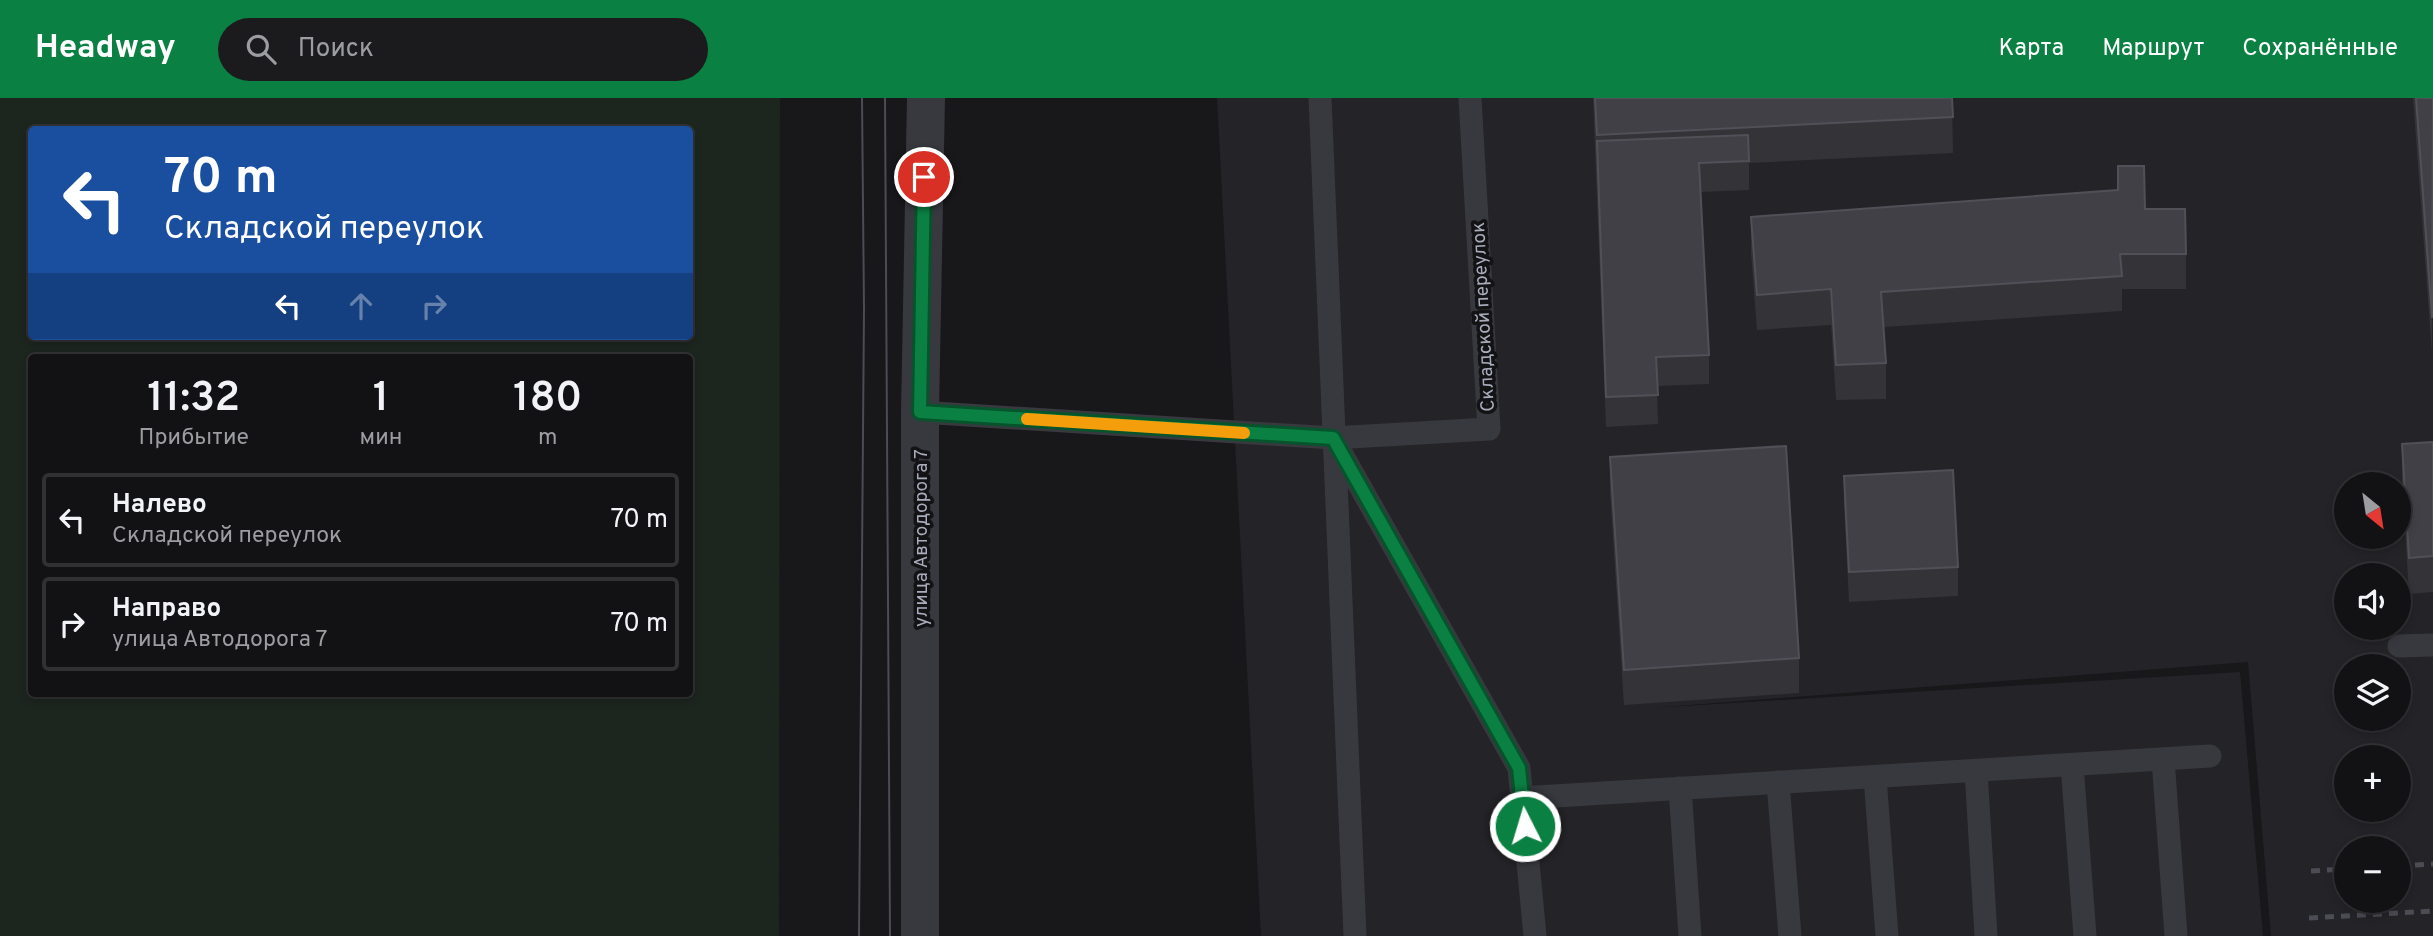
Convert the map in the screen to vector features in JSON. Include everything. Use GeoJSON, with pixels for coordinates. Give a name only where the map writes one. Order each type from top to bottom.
{"type":"FeatureCollection","features":[{"type":"Feature","properties":{"kind":"street","name":"улица Автодорога 7"},"geometry":{"type":"LineString","coordinates":[[920,936],[920,412],[926,98]]}},
{"type":"Feature","properties":{"kind":"lane"},"geometry":{"type":"LineString","coordinates":[[1320,98],[1355,936]]}},
{"type":"Feature","properties":{"kind":"lane","name":"Складской переулок"},"geometry":{"type":"LineString","coordinates":[[920,412],[1333,438],[1489,429],[1470,98]]}},
{"type":"Feature","properties":{"kind":"lane"},"geometry":{"type":"LineString","coordinates":[[1333,438],[1519,768],[1535,936]]}},
{"type":"Feature","properties":{"kind":"lane"},"geometry":{"type":"LineString","coordinates":[[2399,646],[2433,645]]}},
{"type":"Feature","properties":{"kind":"lane"},"geometry":{"type":"LineString","coordinates":[[1522,798],[2210,756]]}},
{"type":"Feature","properties":{"kind":"lane"},"geometry":{"type":"LineString","coordinates":[[2163,759],[2176,936]]}},
{"type":"Feature","properties":{"kind":"lane"},"geometry":{"type":"LineString","coordinates":[[2072,765],[2085,936]]}},
{"type":"Feature","properties":{"kind":"lane"},"geometry":{"type":"LineString","coordinates":[[1976,771],[1986,936]]}},
{"type":"Feature","properties":{"kind":"lane"},"geometry":{"type":"LineString","coordinates":[[1875,777],[1887,936]]}},
{"type":"Feature","properties":{"kind":"lane"},"geometry":{"type":"LineString","coordinates":[[1777,782],[1790,936]]}},
{"type":"Feature","properties":{"kind":"lane"},"geometry":{"type":"LineString","coordinates":[[1680,788],[1690,936]]}},
{"type":"Feature","properties":{"kind":"shaded area"},"geometry":{"type":"Polygon","coordinates":[[[0,98],[780,98],[779,936],[0,936],[0,98]]]}},
{"type":"Feature","properties":{"kind":"shaded area"},"geometry":{"type":"Polygon","coordinates":[[[1217,98],[2433,98],[2433,936],[2271,936],[2248,662],[1651,708],[2240,672],[2263,936],[1261,936],[1217,98]]]}},
{"type":"Feature","properties":{"kind":"building"},"geometry":{"type":"Polygon","coordinates":[[[1595,98],[1952,98],[1953,117],[1597,135],[1595,98]]]}},
{"type":"Feature","properties":{"kind":"building"},"geometry":{"type":"Polygon","coordinates":[[[2416,98],[2433,98],[2432,318],[2416,98]]]}},
{"type":"Feature","properties":{"kind":"building"},"geometry":{"type":"Polygon","coordinates":[[[1748,135],[1749,161],[1699,163],[1709,355],[1656,357],[1658,395],[1606,397],[1597,141],[1748,135]]]}},
{"type":"Feature","properties":{"kind":"building"},"geometry":{"type":"Polygon","coordinates":[[[2118,166],[2144,166],[2145,209],[2185,209],[2186,254],[2120,254],[2122,276],[1881,292],[1886,363],[1836,365],[1831,289],[1757,295],[1751,217],[2118,190],[2118,166]]]}},
{"type":"Feature","properties":{"kind":"building"},"geometry":{"type":"Polygon","coordinates":[[[2433,442],[2433,556],[2409,558],[2409,550],[2412,550],[2412,472],[2404,472],[2402,444],[2433,442]]]}},
{"type":"Feature","properties":{"kind":"building"},"geometry":{"type":"Polygon","coordinates":[[[1786,446],[1799,658],[1624,670],[1610,457],[1786,446]]]}},
{"type":"Feature","properties":{"kind":"building"},"geometry":{"type":"Polygon","coordinates":[[[1953,470],[1958,567],[1849,572],[1844,476],[1953,470]]]}},
{"type":"Feature","properties":{"kind":"tram line"},"geometry":{"type":"LineString","coordinates":[[859,936],[864,309],[862,98]]}},
{"type":"Feature","properties":{"kind":"tram line"},"geometry":{"type":"LineString","coordinates":[[885,98],[890,936]]}},
{"type":"Feature","properties":{"kind":"railway"},"geometry":{"type":"LineString","coordinates":[[2411,865],[2433,864]]}},
{"type":"Feature","properties":{"kind":"railway"},"geometry":{"type":"LineString","coordinates":[[2311,871],[2334,870]]}},
{"type":"Feature","properties":{"kind":"railway"},"geometry":{"type":"LineString","coordinates":[[2309,918],[2433,911]]}},
{"type":"Feature","properties":{"kind":"slow traffic"},"geometry":{"type":"LineString","coordinates":[[1027,419],[1244,433]]}},
{"type":"Feature","properties":{"kind":"route"},"geometry":{"type":"LineString","coordinates":[[924,177],[920,412],[1333,438],[1519,768],[1525,826]]}}]}
